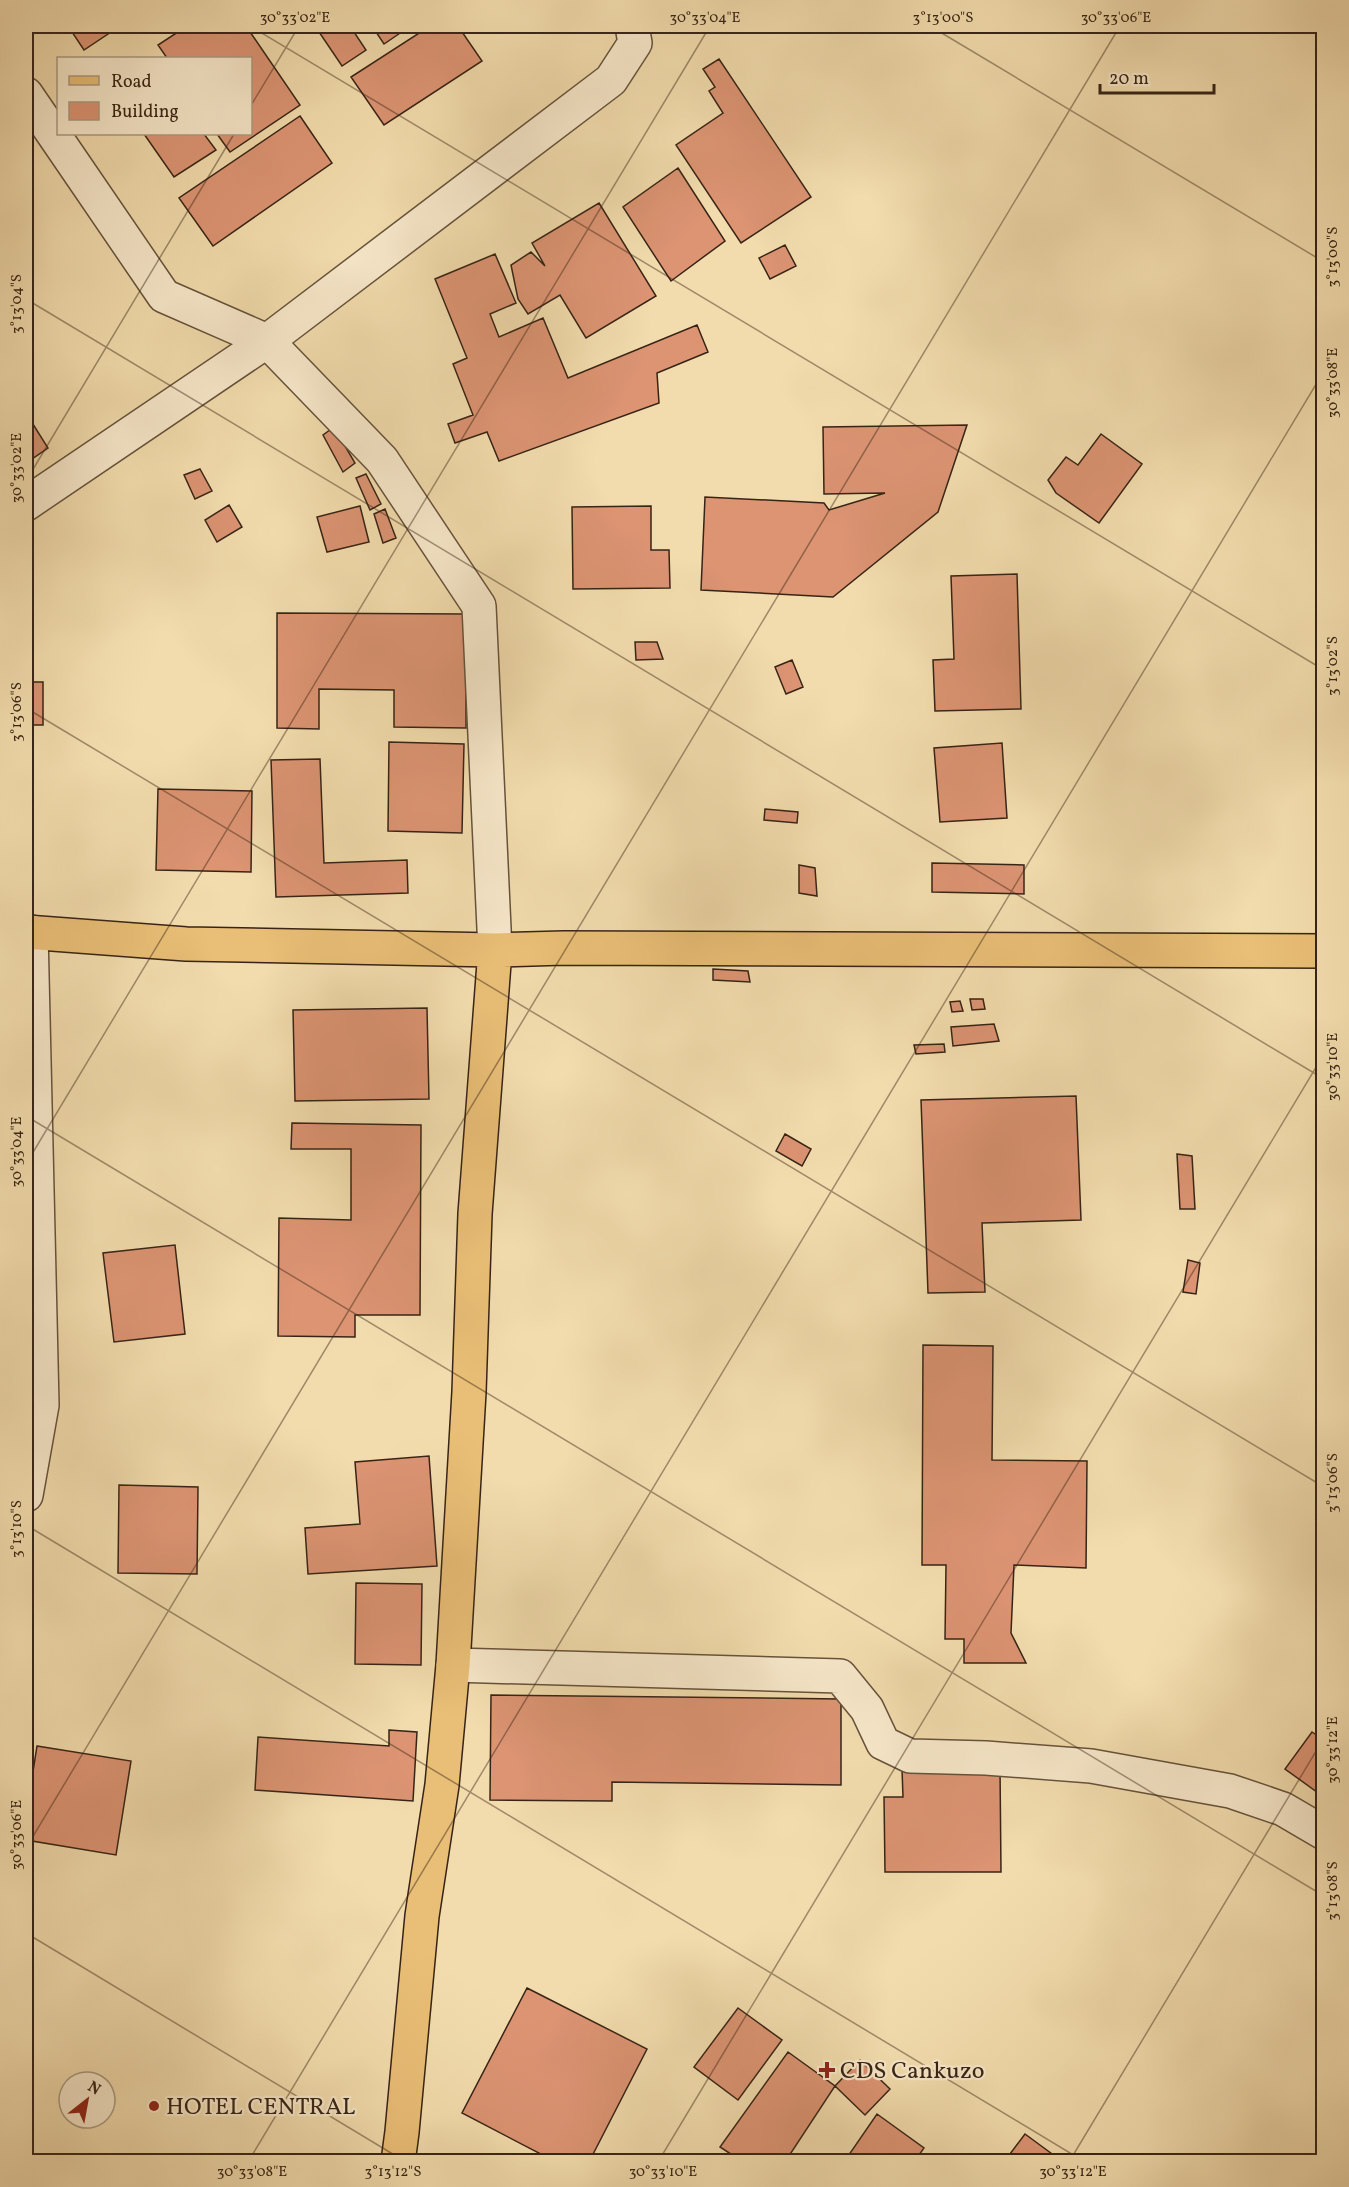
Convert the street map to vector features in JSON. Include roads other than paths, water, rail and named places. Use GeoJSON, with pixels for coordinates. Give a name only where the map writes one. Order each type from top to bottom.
{"type":"FeatureCollection","features":[{"type":"Feature","properties":{"kind":"main road"},"geometry":{"type":"LineString","coordinates":[[28,932],[186,944],[495,950],[564,948],[1323,951]]}},
{"type":"Feature","properties":{"kind":"main road"},"geometry":{"type":"LineString","coordinates":[[398,2162],[422,1916],[442,1785],[453,1665],[469,1392],[475,1214],[495,950]]}},
{"type":"Feature","properties":{"kind":"street"},"geometry":{"type":"LineString","coordinates":[[26,504],[267,341],[611,80],[635,43],[632,26]]}},
{"type":"Feature","properties":{"kind":"street"},"geometry":{"type":"LineString","coordinates":[[26,94],[164,296],[267,341],[382,459],[479,606],[495,950]]}},
{"type":"Feature","properties":{"kind":"street"},"geometry":{"type":"LineString","coordinates":[[26,1495],[42,1405],[28,932]]}},
{"type":"Feature","properties":{"kind":"street"},"geometry":{"type":"LineString","coordinates":[[453,1665],[840,1676],[867,1709],[884,1743],[910,1756],[986,1758],[1091,1766],[1230,1791],[1283,1809],[1323,1833]]}},
{"type":"Feature","properties":{"kind":"place","name":"CDS Cankuzo"},"geometry":{"type":"Point","coordinates":[827,2070]}},
{"type":"Feature","properties":{"kind":"place","name":"HOTEL CENTRAL"},"geometry":{"type":"Point","coordinates":[154,2106]}}]}
